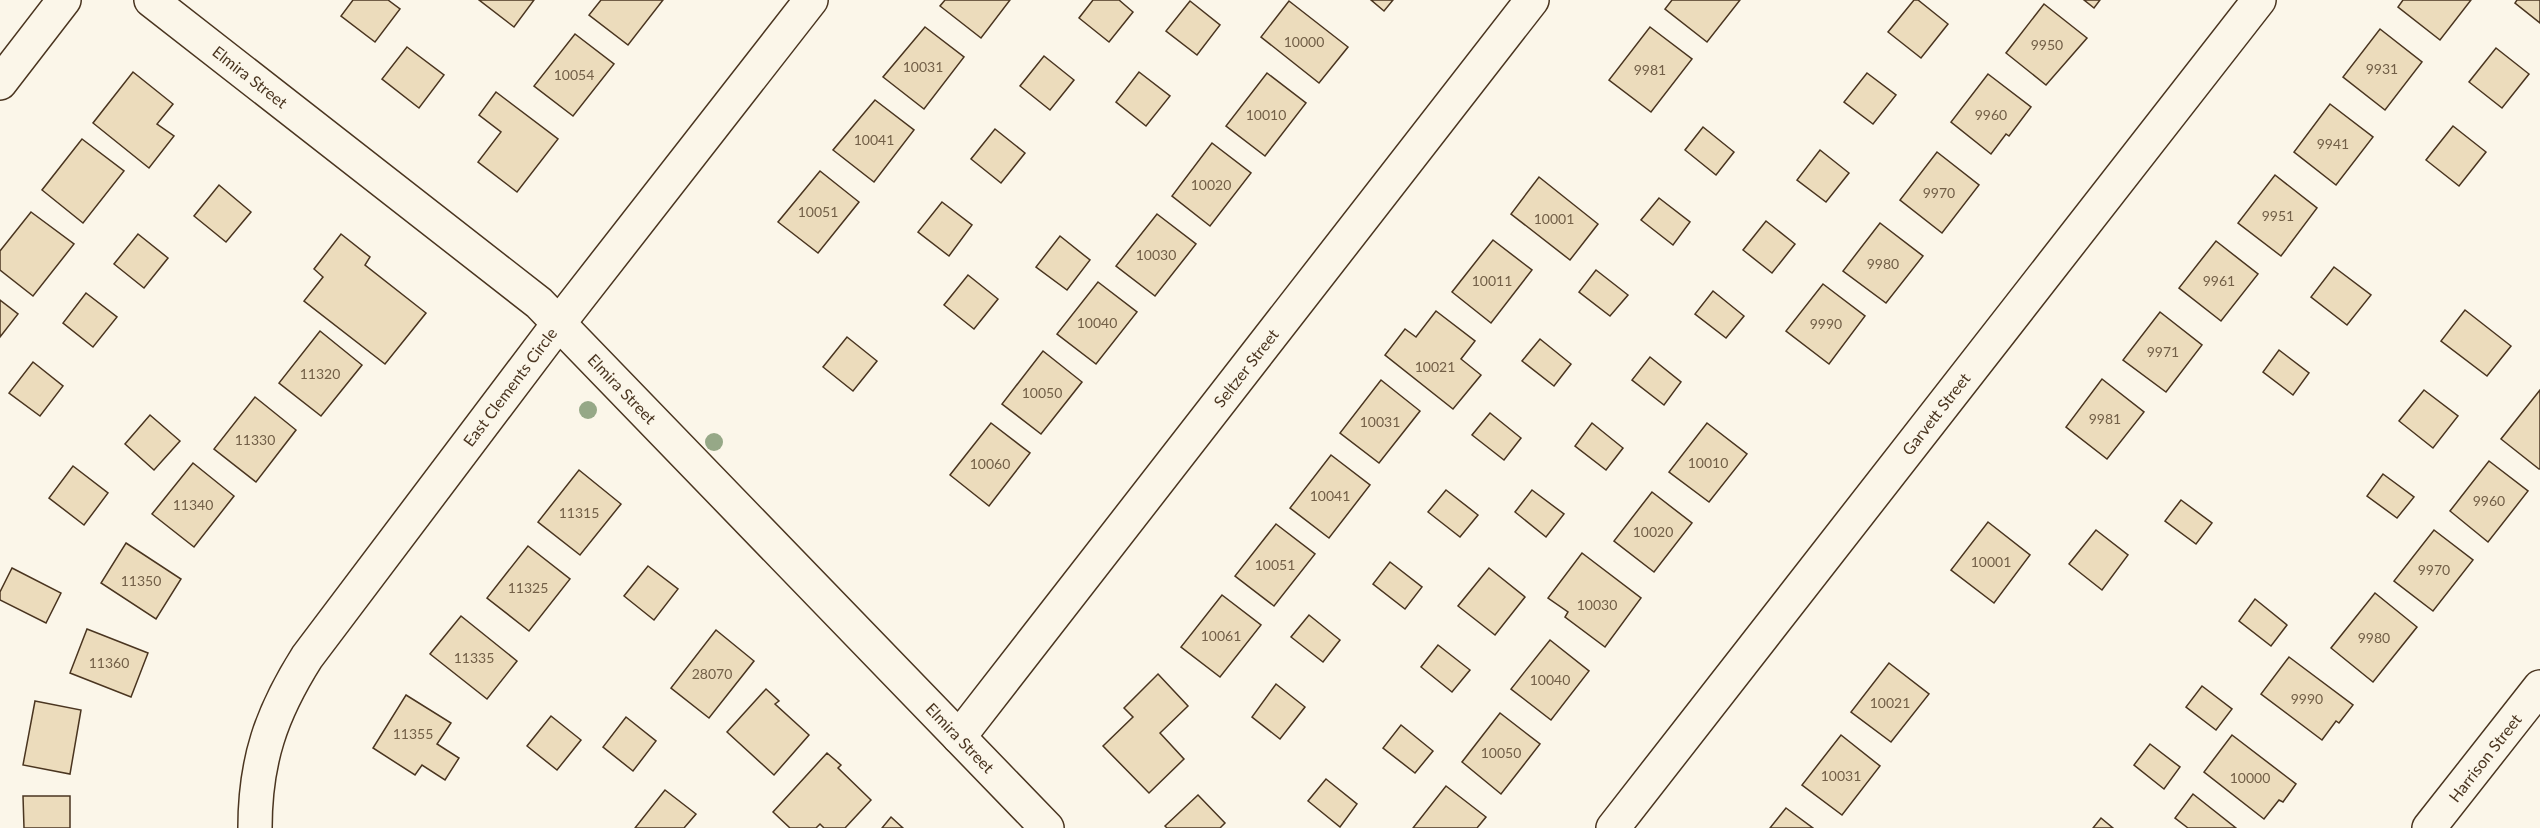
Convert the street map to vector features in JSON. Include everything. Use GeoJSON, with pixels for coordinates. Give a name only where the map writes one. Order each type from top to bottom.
{"type":"FeatureCollection","features":[{"type":"Feature","properties":{"kind":"street"},"geometry":{"type":"LineString","coordinates":[[0,82],[64,0]]}},
{"type":"Feature","properties":{"kind":"street","name":"Elmira Street"},"geometry":{"type":"LineString","coordinates":[[151,0],[525,291],[559,323],[1047,828]]}},
{"type":"Feature","properties":{"kind":"street","name":"East Clements Circle"},"geometry":{"type":"LineString","coordinates":[[255,813],[257,779],[273,721],[292,680],[307,657],[559,323],[811,0]]}},
{"type":"Feature","properties":{"kind":"street","name":"Seltzer Street"},"geometry":{"type":"LineString","coordinates":[[959,737],[1532,0]]}},
{"type":"Feature","properties":{"kind":"street","name":"Garvett Street"},"geometry":{"type":"LineString","coordinates":[[1613,828],[2259,0]]}},
{"type":"Feature","properties":{"kind":"street","name":"Harrison Street"},"geometry":{"type":"LineString","coordinates":[[2429,828],[2540,687]]}},
{"type":"Feature","properties":{"kind":"building"},"geometry":{"type":"Polygon","coordinates":[[[353,0],[388,0],[400,9],[375,42],[341,16],[353,0]]]}},
{"type":"Feature","properties":{"kind":"building"},"geometry":{"type":"Polygon","coordinates":[[[479,0],[534,0],[514,27],[479,0]]]}},
{"type":"Feature","properties":{"kind":"building"},"geometry":{"type":"Polygon","coordinates":[[[601,0],[663,0],[628,45],[589,15],[601,0]]]}},
{"type":"Feature","properties":{"kind":"building"},"geometry":{"type":"Polygon","coordinates":[[[945,0],[1010,0],[981,38],[940,6],[945,0]]]}},
{"type":"Feature","properties":{"kind":"building"},"geometry":{"type":"Polygon","coordinates":[[[1093,0],[1119,0],[1133,12],[1109,42],[1079,18],[1093,0]]]}},
{"type":"Feature","properties":{"kind":"building"},"geometry":{"type":"Polygon","coordinates":[[[1371,0],[1393,0],[1384,11],[1371,0]]]}},
{"type":"Feature","properties":{"kind":"building"},"geometry":{"type":"Polygon","coordinates":[[[1672,0],[1740,0],[1707,42],[1665,9],[1672,0]]]}},
{"type":"Feature","properties":{"kind":"building"},"geometry":{"type":"Polygon","coordinates":[[[1914,0],[1918,0],[1948,24],[1921,58],[1888,32],[1914,0]]]}},
{"type":"Feature","properties":{"kind":"building"},"geometry":{"type":"Polygon","coordinates":[[[2084,0],[2100,0],[2094,8],[2084,0]]]}},
{"type":"Feature","properties":{"kind":"building"},"geometry":{"type":"Polygon","coordinates":[[[2403,0],[2471,0],[2440,40],[2398,7],[2403,0]]]}},
{"type":"Feature","properties":{"kind":"building"},"geometry":{"type":"Polygon","coordinates":[[[2517,0],[2540,0],[2540,23],[2515,3],[2517,0]]]}},
{"type":"Feature","properties":{"kind":"building"},"geometry":{"type":"Polygon","coordinates":[[[1190,1],[1220,25],[1197,55],[1166,31],[1190,1]]]}},
{"type":"Feature","properties":{"kind":"building"},"geometry":{"type":"Polygon","coordinates":[[[1289,1],[1348,47],[1319,83],[1261,37],[1289,1]]]}},
{"type":"Feature","properties":{"kind":"building"},"geometry":{"type":"Polygon","coordinates":[[[2044,4],[2087,38],[2046,85],[2006,53],[2044,4]]]}},
{"type":"Feature","properties":{"kind":"building"},"geometry":{"type":"Polygon","coordinates":[[[925,27],[964,57],[924,109],[883,77],[925,27]]]}},
{"type":"Feature","properties":{"kind":"building"},"geometry":{"type":"Polygon","coordinates":[[[1650,27],[1692,59],[1651,112],[1609,80],[1650,27]]]}},
{"type":"Feature","properties":{"kind":"building"},"geometry":{"type":"Polygon","coordinates":[[[2380,29],[2422,62],[2385,110],[2343,77],[2380,29]]]}},
{"type":"Feature","properties":{"kind":"building"},"geometry":{"type":"Polygon","coordinates":[[[575,34],[614,64],[573,116],[534,86],[575,34]]]}},
{"type":"Feature","properties":{"kind":"building"},"geometry":{"type":"Polygon","coordinates":[[[407,47],[444,75],[419,108],[382,79],[407,47]]]}},
{"type":"Feature","properties":{"kind":"building"},"geometry":{"type":"Polygon","coordinates":[[[2496,48],[2529,74],[2502,108],[2469,82],[2496,48]]]}},
{"type":"Feature","properties":{"kind":"building"},"geometry":{"type":"Polygon","coordinates":[[[1044,56],[1074,80],[1050,110],[1020,86],[1044,56]]]}},
{"type":"Feature","properties":{"kind":"building"},"geometry":{"type":"Polygon","coordinates":[[[133,72],[173,104],[157,124],[174,136],[149,168],[93,123],[133,72]]]}},
{"type":"Feature","properties":{"kind":"building"},"geometry":{"type":"Polygon","coordinates":[[[1139,72],[1170,96],[1146,126],[1116,102],[1139,72]]]}},
{"type":"Feature","properties":{"kind":"building"},"geometry":{"type":"Polygon","coordinates":[[[1267,73],[1306,103],[1265,156],[1226,126],[1267,73]]]}},
{"type":"Feature","properties":{"kind":"building"},"geometry":{"type":"Polygon","coordinates":[[[1867,73],[1896,95],[1873,124],[1844,102],[1867,73]]]}},
{"type":"Feature","properties":{"kind":"building"},"geometry":{"type":"Polygon","coordinates":[[[1988,74],[2031,107],[2009,136],[2006,134],[1991,154],[1951,122],[1988,74]]]}},
{"type":"Feature","properties":{"kind":"building"},"geometry":{"type":"Polygon","coordinates":[[[496,92],[558,139],[517,192],[478,162],[501,132],[479,115],[496,92]]]}},
{"type":"Feature","properties":{"kind":"building"},"geometry":{"type":"Polygon","coordinates":[[[875,100],[914,130],[874,182],[833,150],[875,100]]]}},
{"type":"Feature","properties":{"kind":"building"},"geometry":{"type":"Polygon","coordinates":[[[2330,104],[2373,137],[2336,185],[2294,152],[2330,104]]]}},
{"type":"Feature","properties":{"kind":"building"},"geometry":{"type":"Polygon","coordinates":[[[2453,126],[2486,152],[2459,186],[2426,160],[2453,126]]]}},
{"type":"Feature","properties":{"kind":"building"},"geometry":{"type":"Polygon","coordinates":[[[1703,127],[1734,152],[1716,175],[1685,150],[1703,127]]]}},
{"type":"Feature","properties":{"kind":"building"},"geometry":{"type":"Polygon","coordinates":[[[995,129],[1025,153],[1001,183],[971,159],[995,129]]]}},
{"type":"Feature","properties":{"kind":"building"},"geometry":{"type":"Polygon","coordinates":[[[82,139],[124,171],[83,223],[42,190],[82,139]]]}},
{"type":"Feature","properties":{"kind":"building"},"geometry":{"type":"Polygon","coordinates":[[[1212,143],[1251,173],[1210,226],[1172,196],[1212,143]]]}},
{"type":"Feature","properties":{"kind":"building"},"geometry":{"type":"Polygon","coordinates":[[[1820,150],[1849,173],[1826,202],[1797,180],[1820,150]]]}},
{"type":"Feature","properties":{"kind":"building"},"geometry":{"type":"Polygon","coordinates":[[[1937,152],[1979,185],[1942,233],[1900,200],[1937,152]]]}},
{"type":"Feature","properties":{"kind":"building"},"geometry":{"type":"Polygon","coordinates":[[[820,171],[859,202],[818,253],[778,222],[820,171]]]}},
{"type":"Feature","properties":{"kind":"building"},"geometry":{"type":"Polygon","coordinates":[[[2275,175],[2317,208],[2281,256],[2238,223],[2275,175]]]}},
{"type":"Feature","properties":{"kind":"building"},"geometry":{"type":"Polygon","coordinates":[[[1539,177],[1598,224],[1570,260],[1511,214],[1539,177]]]}},
{"type":"Feature","properties":{"kind":"building"},"geometry":{"type":"Polygon","coordinates":[[[219,185],[251,212],[226,242],[194,216],[219,185]]]}},
{"type":"Feature","properties":{"kind":"building"},"geometry":{"type":"Polygon","coordinates":[[[1659,198],[1690,222],[1673,245],[1641,220],[1659,198]]]}},
{"type":"Feature","properties":{"kind":"building"},"geometry":{"type":"Polygon","coordinates":[[[942,202],[972,225],[949,256],[918,232],[942,202]]]}},
{"type":"Feature","properties":{"kind":"building"},"geometry":{"type":"Polygon","coordinates":[[[31,212],[74,244],[33,296],[0,270],[0,251],[31,212]]]}},
{"type":"Feature","properties":{"kind":"building"},"geometry":{"type":"Polygon","coordinates":[[[1157,214],[1196,244],[1155,296],[1116,266],[1157,214]]]}},
{"type":"Feature","properties":{"kind":"building"},"geometry":{"type":"Polygon","coordinates":[[[1766,221],[1795,244],[1772,273],[1743,250],[1766,221]]]}},
{"type":"Feature","properties":{"kind":"building"},"geometry":{"type":"Polygon","coordinates":[[[1880,223],[1923,256],[1886,303],[1843,271],[1880,223]]]}},
{"type":"Feature","properties":{"kind":"building"},"geometry":{"type":"Polygon","coordinates":[[[138,234],[168,258],[144,288],[114,264],[138,234]]]}},
{"type":"Feature","properties":{"kind":"building"},"geometry":{"type":"Polygon","coordinates":[[[341,234],[370,257],[365,265],[426,313],[385,364],[304,301],[323,277],[314,269],[341,234]]]}},
{"type":"Feature","properties":{"kind":"building"},"geometry":{"type":"Polygon","coordinates":[[[1060,236],[1090,260],[1067,290],[1036,267],[1060,236]]]}},
{"type":"Feature","properties":{"kind":"building"},"geometry":{"type":"Polygon","coordinates":[[[1493,240],[1532,270],[1491,323],[1452,292],[1493,240]]]}},
{"type":"Feature","properties":{"kind":"building"},"geometry":{"type":"Polygon","coordinates":[[[2216,241],[2258,274],[2221,321],[2179,288],[2216,241]]]}},
{"type":"Feature","properties":{"kind":"building"},"geometry":{"type":"Polygon","coordinates":[[[2334,267],[2371,295],[2347,325],[2311,297],[2334,267]]]}},
{"type":"Feature","properties":{"kind":"building"},"geometry":{"type":"Polygon","coordinates":[[[1596,270],[1628,295],[1610,316],[1579,292],[1596,270]]]}},
{"type":"Feature","properties":{"kind":"building"},"geometry":{"type":"Polygon","coordinates":[[[968,275],[998,299],[974,329],[944,305],[968,275]]]}},
{"type":"Feature","properties":{"kind":"building"},"geometry":{"type":"Polygon","coordinates":[[[1098,282],[1137,312],[1096,364],[1057,334],[1098,282]]]}},
{"type":"Feature","properties":{"kind":"building"},"geometry":{"type":"Polygon","coordinates":[[[1823,284],[1865,316],[1829,364],[1786,331],[1823,284]]]}},
{"type":"Feature","properties":{"kind":"building"},"geometry":{"type":"Polygon","coordinates":[[[1713,291],[1744,316],[1726,338],[1695,314],[1713,291]]]}},
{"type":"Feature","properties":{"kind":"building"},"geometry":{"type":"Polygon","coordinates":[[[86,293],[117,317],[93,347],[63,323],[86,293]]]}},
{"type":"Feature","properties":{"kind":"building"},"geometry":{"type":"Polygon","coordinates":[[[0,300],[18,314],[0,337],[0,300]]]}},
{"type":"Feature","properties":{"kind":"building"},"geometry":{"type":"Polygon","coordinates":[[[2465,310],[2511,346],[2487,376],[2441,341],[2465,310]]]}},
{"type":"Feature","properties":{"kind":"building"},"geometry":{"type":"Polygon","coordinates":[[[1436,311],[1475,341],[1461,359],[1481,375],[1453,409],[1385,355],[1405,329],[1416,337],[1436,311]]]}},
{"type":"Feature","properties":{"kind":"building"},"geometry":{"type":"Polygon","coordinates":[[[2160,312],[2202,345],[2166,392],[2123,360],[2160,312]]]}},
{"type":"Feature","properties":{"kind":"building"},"geometry":{"type":"Polygon","coordinates":[[[320,331],[362,365],[321,416],[279,383],[320,331]]]}},
{"type":"Feature","properties":{"kind":"building"},"geometry":{"type":"Polygon","coordinates":[[[847,337],[877,361],[853,391],[823,367],[847,337]]]}},
{"type":"Feature","properties":{"kind":"building"},"geometry":{"type":"Polygon","coordinates":[[[1540,339],[1571,364],[1554,386],[1522,361],[1540,339]]]}},
{"type":"Feature","properties":{"kind":"building"},"geometry":{"type":"Polygon","coordinates":[[[2279,350],[2309,373],[2293,395],[2263,372],[2279,350]]]}},
{"type":"Feature","properties":{"kind":"building"},"geometry":{"type":"Polygon","coordinates":[[[1043,351],[1082,382],[1041,434],[1002,404],[1043,351]]]}},
{"type":"Feature","properties":{"kind":"building"},"geometry":{"type":"Polygon","coordinates":[[[1650,357],[1681,382],[1664,405],[1632,380],[1650,357]]]}},
{"type":"Feature","properties":{"kind":"building"},"geometry":{"type":"Polygon","coordinates":[[[33,362],[63,386],[40,416],[9,393],[33,362]]]}},
{"type":"Feature","properties":{"kind":"building"},"geometry":{"type":"Polygon","coordinates":[[[2102,379],[2144,412],[2107,459],[2066,427],[2102,379]]]}},
{"type":"Feature","properties":{"kind":"building"},"geometry":{"type":"Polygon","coordinates":[[[1381,380],[1420,411],[1379,463],[1340,433],[1381,380]]]}},
{"type":"Feature","properties":{"kind":"building"},"geometry":{"type":"Polygon","coordinates":[[[2424,390],[2458,416],[2433,448],[2399,421],[2424,390]]]}},
{"type":"Feature","properties":{"kind":"building"},"geometry":{"type":"Polygon","coordinates":[[[2540,390],[2540,469],[2539,469],[2501,439],[2540,390]]]}},
{"type":"Feature","properties":{"kind":"building"},"geometry":{"type":"Polygon","coordinates":[[[255,397],[296,430],[256,482],[214,449],[255,397]]]}},
{"type":"Feature","properties":{"kind":"building"},"geometry":{"type":"Polygon","coordinates":[[[1490,413],[1521,438],[1504,460],[1472,435],[1490,413]]]}},
{"type":"Feature","properties":{"kind":"building"},"geometry":{"type":"Polygon","coordinates":[[[150,415],[180,441],[154,470],[125,444],[150,415]]]}},
{"type":"Feature","properties":{"kind":"building"},"geometry":{"type":"Polygon","coordinates":[[[991,423],[1030,453],[989,506],[950,475],[991,423]]]}},
{"type":"Feature","properties":{"kind":"building"},"geometry":{"type":"Polygon","coordinates":[[[1592,423],[1623,448],[1606,470],[1575,446],[1592,423]]]}},
{"type":"Feature","properties":{"kind":"building"},"geometry":{"type":"Polygon","coordinates":[[[1707,423],[1747,454],[1709,502],[1669,472],[1707,423]]]}},
{"type":"Feature","properties":{"kind":"building"},"geometry":{"type":"Polygon","coordinates":[[[1331,455],[1370,485],[1329,538],[1290,508],[1331,455]]]}},
{"type":"Feature","properties":{"kind":"building"},"geometry":{"type":"Polygon","coordinates":[[[2489,461],[2528,491],[2488,542],[2450,511],[2489,461]]]}},
{"type":"Feature","properties":{"kind":"building"},"geometry":{"type":"Polygon","coordinates":[[[193,463],[234,496],[194,547],[152,514],[193,463]]]}},
{"type":"Feature","properties":{"kind":"building"},"geometry":{"type":"Polygon","coordinates":[[[73,466],[108,493],[84,525],[49,498],[73,466]]]}},
{"type":"Feature","properties":{"kind":"building"},"geometry":{"type":"Polygon","coordinates":[[[579,470],[621,504],[580,555],[538,522],[579,470]]]}},
{"type":"Feature","properties":{"kind":"building"},"geometry":{"type":"Polygon","coordinates":[[[2383,474],[2414,497],[2397,518],[2367,496],[2383,474]]]}},
{"type":"Feature","properties":{"kind":"building"},"geometry":{"type":"Polygon","coordinates":[[[1446,490],[1478,515],[1460,537],[1428,512],[1446,490]]]}},
{"type":"Feature","properties":{"kind":"building"},"geometry":{"type":"Polygon","coordinates":[[[1532,490],[1564,514],[1546,537],[1515,512],[1532,490]]]}},
{"type":"Feature","properties":{"kind":"building"},"geometry":{"type":"Polygon","coordinates":[[[1652,492],[1692,523],[1654,572],[1614,541],[1652,492]]]}},
{"type":"Feature","properties":{"kind":"building"},"geometry":{"type":"Polygon","coordinates":[[[2181,500],[2212,523],[2196,544],[2165,521],[2181,500]]]}},
{"type":"Feature","properties":{"kind":"building"},"geometry":{"type":"Polygon","coordinates":[[[1988,522],[2030,555],[1994,603],[1951,570],[1988,522]]]}},
{"type":"Feature","properties":{"kind":"building"},"geometry":{"type":"Polygon","coordinates":[[[1276,524],[1315,554],[1274,606],[1235,576],[1276,524]]]}},
{"type":"Feature","properties":{"kind":"building"},"geometry":{"type":"Polygon","coordinates":[[[2096,530],[2128,555],[2102,590],[2069,564],[2096,530]]]}},
{"type":"Feature","properties":{"kind":"building"},"geometry":{"type":"Polygon","coordinates":[[[2434,530],[2473,560],[2433,611],[2394,581],[2434,530]]]}},
{"type":"Feature","properties":{"kind":"building"},"geometry":{"type":"Polygon","coordinates":[[[126,543],[181,579],[156,619],[101,583],[126,543]]]}},
{"type":"Feature","properties":{"kind":"building"},"geometry":{"type":"Polygon","coordinates":[[[528,546],[570,579],[529,631],[487,598],[528,546]]]}},
{"type":"Feature","properties":{"kind":"building"},"geometry":{"type":"Polygon","coordinates":[[[1582,553],[1641,598],[1605,647],[1565,617],[1568,612],[1548,598],[1582,553]]]}},
{"type":"Feature","properties":{"kind":"building"},"geometry":{"type":"Polygon","coordinates":[[[1390,562],[1422,587],[1405,609],[1373,584],[1390,562]]]}},
{"type":"Feature","properties":{"kind":"building"},"geometry":{"type":"Polygon","coordinates":[[[648,566],[678,589],[654,620],[624,596],[648,566]]]}},
{"type":"Feature","properties":{"kind":"building"},"geometry":{"type":"Polygon","coordinates":[[[12,568],[61,593],[46,623],[0,600],[0,592],[12,568]]]}},
{"type":"Feature","properties":{"kind":"building"},"geometry":{"type":"Polygon","coordinates":[[[1489,568],[1525,597],[1495,635],[1458,606],[1489,568]]]}},
{"type":"Feature","properties":{"kind":"building"},"geometry":{"type":"Polygon","coordinates":[[[2375,593],[2417,627],[2373,682],[2331,648],[2375,593]]]}},
{"type":"Feature","properties":{"kind":"building"},"geometry":{"type":"Polygon","coordinates":[[[1222,595],[1261,625],[1220,677],[1181,647],[1222,595]]]}},
{"type":"Feature","properties":{"kind":"building"},"geometry":{"type":"Polygon","coordinates":[[[2255,599],[2287,625],[2271,646],[2239,621],[2255,599]]]}},
{"type":"Feature","properties":{"kind":"building"},"geometry":{"type":"Polygon","coordinates":[[[1309,615],[1340,640],[1323,662],[1291,637],[1309,615]]]}},
{"type":"Feature","properties":{"kind":"building"},"geometry":{"type":"Polygon","coordinates":[[[461,616],[517,661],[487,699],[430,654],[461,616]]]}},
{"type":"Feature","properties":{"kind":"building"},"geometry":{"type":"Polygon","coordinates":[[[87,629],[148,653],[131,697],[70,673],[87,629]]]}},
{"type":"Feature","properties":{"kind":"building"},"geometry":{"type":"Polygon","coordinates":[[[716,630],[754,661],[709,718],[671,688],[716,630]]]}},
{"type":"Feature","properties":{"kind":"building"},"geometry":{"type":"Polygon","coordinates":[[[1550,640],[1589,671],[1551,720],[1511,689],[1550,640]]]}},
{"type":"Feature","properties":{"kind":"building"},"geometry":{"type":"Polygon","coordinates":[[[1438,645],[1470,670],[1452,692],[1421,667],[1438,645]]]}},
{"type":"Feature","properties":{"kind":"building"},"geometry":{"type":"Polygon","coordinates":[[[2289,657],[2353,705],[2339,723],[2336,721],[2322,740],[2261,694],[2289,657]]]}},
{"type":"Feature","properties":{"kind":"building"},"geometry":{"type":"Polygon","coordinates":[[[1889,663],[1929,694],[1891,742],[1851,712],[1889,663]]]}},
{"type":"Feature","properties":{"kind":"building"},"geometry":{"type":"Polygon","coordinates":[[[1158,674],[1188,706],[1160,733],[1184,759],[1149,793],[1103,746],[1133,717],[1124,708],[1158,674]]]}},
{"type":"Feature","properties":{"kind":"building"},"geometry":{"type":"Polygon","coordinates":[[[1276,684],[1305,707],[1280,739],[1252,717],[1276,684]]]}},
{"type":"Feature","properties":{"kind":"building"},"geometry":{"type":"Polygon","coordinates":[[[2202,686],[2232,709],[2216,730],[2186,707],[2202,686]]]}},
{"type":"Feature","properties":{"kind":"building"},"geometry":{"type":"Polygon","coordinates":[[[766,689],[779,701],[775,704],[809,735],[774,775],[727,732],[766,689]]]}},
{"type":"Feature","properties":{"kind":"building"},"geometry":{"type":"Polygon","coordinates":[[[406,695],[451,723],[437,744],[459,758],[445,780],[422,765],[415,775],[373,748],[406,695]]]}},
{"type":"Feature","properties":{"kind":"building"},"geometry":{"type":"Polygon","coordinates":[[[35,701],[81,710],[70,774],[23,765],[35,701]]]}},
{"type":"Feature","properties":{"kind":"building"},"geometry":{"type":"Polygon","coordinates":[[[1500,713],[1540,744],[1501,794],[1462,762],[1500,713]]]}},
{"type":"Feature","properties":{"kind":"building"},"geometry":{"type":"Polygon","coordinates":[[[551,716],[581,740],[557,770],[527,746],[551,716]]]}},
{"type":"Feature","properties":{"kind":"building"},"geometry":{"type":"Polygon","coordinates":[[[626,717],[656,741],[633,771],[603,747],[626,717]]]}},
{"type":"Feature","properties":{"kind":"building"},"geometry":{"type":"Polygon","coordinates":[[[1401,725],[1433,751],[1415,773],[1383,748],[1401,725]]]}},
{"type":"Feature","properties":{"kind":"building"},"geometry":{"type":"Polygon","coordinates":[[[1841,735],[1880,766],[1842,815],[1802,785],[1841,735]]]}},
{"type":"Feature","properties":{"kind":"building"},"geometry":{"type":"Polygon","coordinates":[[[2232,735],[2296,784],[2283,802],[2279,800],[2264,819],[2204,772],[2232,735]]]}},
{"type":"Feature","properties":{"kind":"building"},"geometry":{"type":"Polygon","coordinates":[[[2150,744],[2180,767],[2164,789],[2134,765],[2150,744]]]}},
{"type":"Feature","properties":{"kind":"building"},"geometry":{"type":"Polygon","coordinates":[[[827,753],[841,765],[838,768],[871,800],[845,828],[824,828],[820,824],[816,828],[790,828],[773,812],[827,753]]]}},
{"type":"Feature","properties":{"kind":"building"},"geometry":{"type":"Polygon","coordinates":[[[1326,779],[1357,804],[1340,827],[1308,801],[1326,779]]]}},
{"type":"Feature","properties":{"kind":"building"},"geometry":{"type":"Polygon","coordinates":[[[1446,786],[1486,817],[1477,828],[1413,828],[1446,786]]]}},
{"type":"Feature","properties":{"kind":"building"},"geometry":{"type":"Polygon","coordinates":[[[665,790],[696,814],[684,828],[635,828],[665,790]]]}},
{"type":"Feature","properties":{"kind":"building"},"geometry":{"type":"Polygon","coordinates":[[[2193,794],[2236,828],[2188,828],[2175,818],[2193,794]]]}},
{"type":"Feature","properties":{"kind":"building"},"geometry":{"type":"Polygon","coordinates":[[[1198,795],[1225,823],[1220,828],[1167,828],[1165,826],[1198,795]]]}},
{"type":"Feature","properties":{"kind":"building"},"geometry":{"type":"Polygon","coordinates":[[[23,796],[70,796],[70,828],[24,828],[23,796]]]}},
{"type":"Feature","properties":{"kind":"building"},"geometry":{"type":"Polygon","coordinates":[[[1786,808],[1813,828],[1770,828],[1786,808]]]}},
{"type":"Feature","properties":{"kind":"building"},"geometry":{"type":"Polygon","coordinates":[[[891,817],[903,828],[882,828],[891,817]]]}},
{"type":"Feature","properties":{"kind":"building"},"geometry":{"type":"Polygon","coordinates":[[[2101,818],[2113,828],[2093,828],[2101,818]]]}}]}
